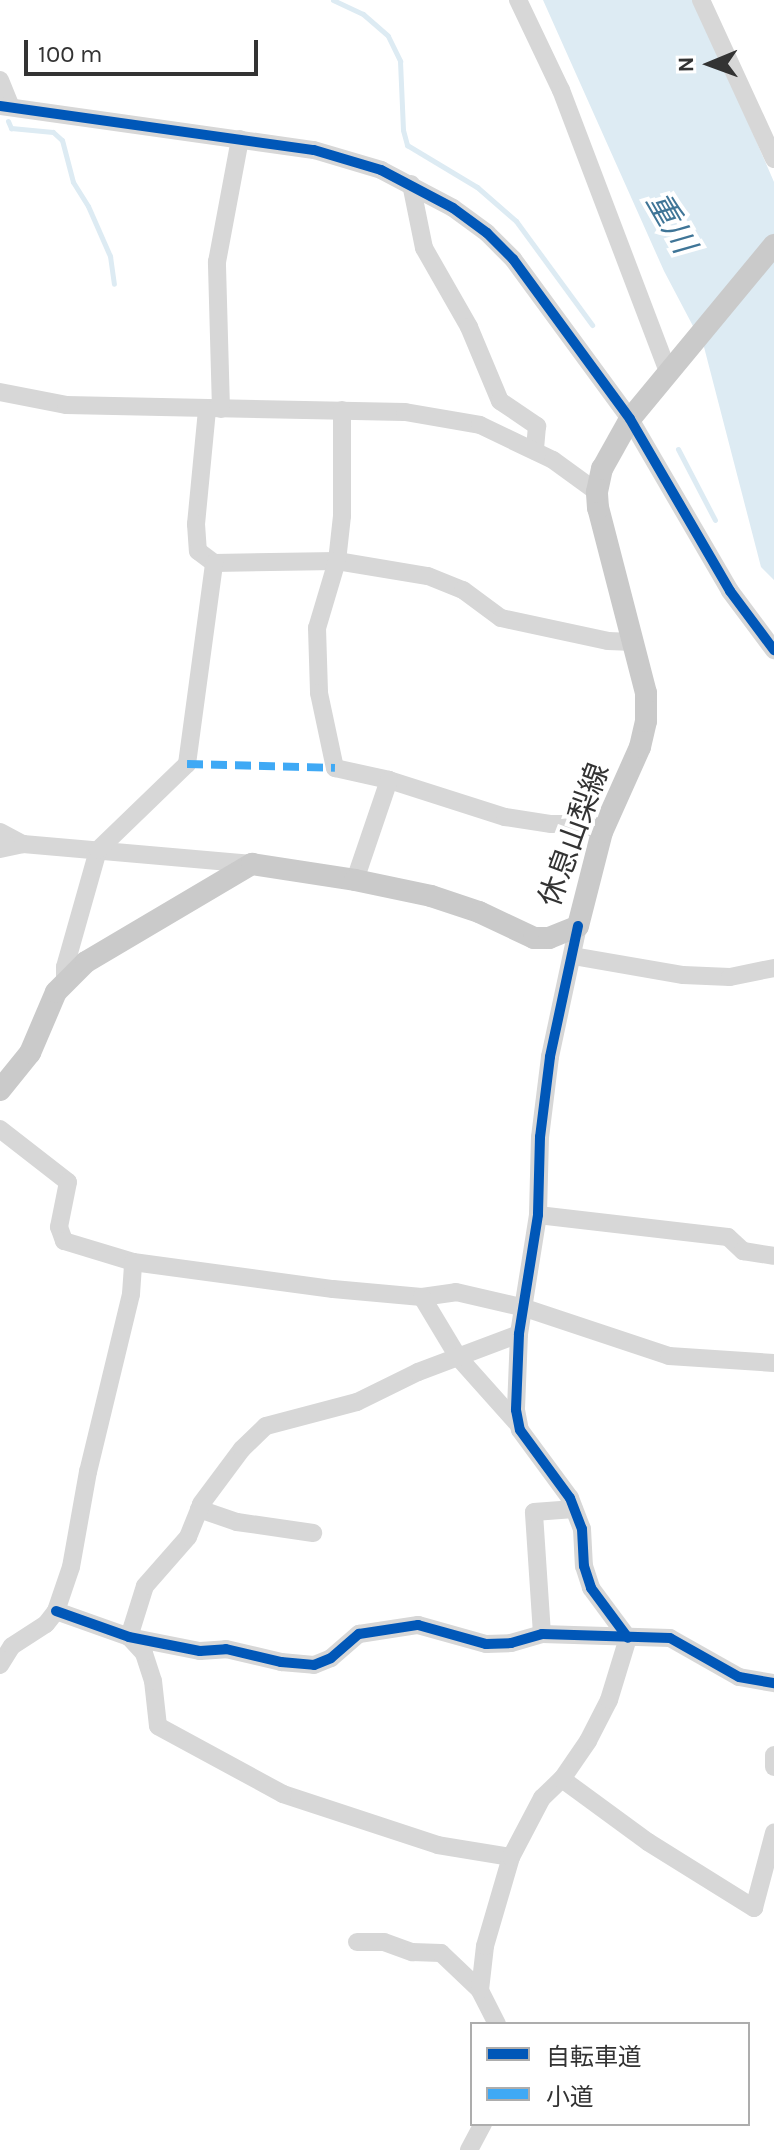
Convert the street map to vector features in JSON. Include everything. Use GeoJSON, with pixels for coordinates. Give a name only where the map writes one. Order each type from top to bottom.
{"type":"FeatureCollection","features":[{"type":"Feature","properties":{"kind":"main road","name":"休息山梨線"},"geometry":{"type":"LineString","coordinates":[[252,864],[355,880],[479,912],[534,938],[549,938],[578,926],[602,832],[640,747],[646,721],[646,693],[602,526],[597,492],[609,451],[630,419],[774,245]]}},
{"type":"Feature","properties":{"kind":"main road"},"geometry":{"type":"LineString","coordinates":[[0,1090],[30,1053],[56,992],[86,962],[252,864]]}},
{"type":"Feature","properties":{"kind":"street"},"geometry":{"type":"LineString","coordinates":[[518,0],[561,90],[671,368]]}},
{"type":"Feature","properties":{"kind":"street"},"geometry":{"type":"LineString","coordinates":[[701,0],[774,159]]}},
{"type":"Feature","properties":{"kind":"street"},"geometry":{"type":"LineString","coordinates":[[0,80],[6,107],[240,139],[350,159],[411,184],[487,233],[513,259],[630,419],[730,591],[774,650]]}},
{"type":"Feature","properties":{"kind":"street"},"geometry":{"type":"LineString","coordinates":[[240,139],[217,262],[214,410],[196,524],[198,551],[214,563],[337,561],[428,576],[463,590],[501,618],[608,641],[634,642]]}},
{"type":"Feature","properties":{"kind":"street"},"geometry":{"type":"LineString","coordinates":[[411,184],[424,248],[469,327],[500,401],[537,426],[535,451]]}},
{"type":"Feature","properties":{"kind":"street"},"geometry":{"type":"LineString","coordinates":[[0,392],[66,405],[405,412],[480,425],[535,451],[597,492]]}},
{"type":"Feature","properties":{"kind":"street"},"geometry":{"type":"LineString","coordinates":[[342,410],[342,516],[337,561],[317,628],[319,693],[335,768],[389,780],[505,817],[551,824],[585,824],[602,832]]}},
{"type":"Feature","properties":{"kind":"street"},"geometry":{"type":"LineString","coordinates":[[65,982],[65,967],[98,850],[187,764],[214,563]]}},
{"type":"Feature","properties":{"kind":"street"},"geometry":{"type":"LineString","coordinates":[[355,880],[389,780]]}},
{"type":"Feature","properties":{"kind":"street"},"geometry":{"type":"LineString","coordinates":[[0,832],[23,844]]}},
{"type":"Feature","properties":{"kind":"street"},"geometry":{"type":"LineString","coordinates":[[0,849],[23,844],[252,864]]}},
{"type":"Feature","properties":{"kind":"street"},"geometry":{"type":"LineString","coordinates":[[518,1424],[519,1334],[538,1215],[540,1137],[550,1057],[578,926]]}},
{"type":"Feature","properties":{"kind":"street"},"geometry":{"type":"LineString","coordinates":[[573,956],[683,975],[730,977],[774,968]]}},
{"type":"Feature","properties":{"kind":"street"},"geometry":{"type":"LineString","coordinates":[[0,1129],[68,1182],[59,1227],[64,1241],[133,1262],[333,1289],[422,1297],[456,1292],[525,1308],[669,1356],[774,1363]]}},
{"type":"Feature","properties":{"kind":"street"},"geometry":{"type":"LineString","coordinates":[[538,1215],[728,1237],[743,1251],[774,1256]]}},
{"type":"Feature","properties":{"kind":"street"},"geometry":{"type":"LineString","coordinates":[[0,1665],[12,1646],[46,1624],[56,1611],[71,1567],[88,1472],[131,1294],[133,1262]]}},
{"type":"Feature","properties":{"kind":"street"},"geometry":{"type":"LineString","coordinates":[[422,1297],[458,1357],[518,1424],[570,1498],[582,1529],[584,1566],[591,1588],[628,1638]]}},
{"type":"Feature","properties":{"kind":"street"},"geometry":{"type":"LineString","coordinates":[[129,1637],[145,1586],[188,1537],[199,1509],[242,1449],[266,1426],[357,1402],[458,1357],[519,1334]]}},
{"type":"Feature","properties":{"kind":"street"},"geometry":{"type":"LineString","coordinates":[[199,1509],[237,1522],[313,1533]]}},
{"type":"Feature","properties":{"kind":"street"},"geometry":{"type":"LineString","coordinates":[[542,1634],[534,1512],[574,1509]]}},
{"type":"Feature","properties":{"kind":"street"},"geometry":{"type":"LineString","coordinates":[[56,1611],[129,1637],[200,1651],[226,1649],[281,1662],[314,1665],[331,1658],[359,1634],[418,1625],[486,1644],[511,1643],[542,1634],[670,1638],[739,1677],[774,1683]]}},
{"type":"Feature","properties":{"kind":"street"},"geometry":{"type":"LineString","coordinates":[[129,1637],[144,1653],[153,1681],[158,1726],[283,1794],[438,1845],[511,1857]]}},
{"type":"Feature","properties":{"kind":"street"},"geometry":{"type":"LineString","coordinates":[[480,1990],[485,1946],[511,1857],[542,1798],[562,1779],[609,1700],[628,1638]]}},
{"type":"Feature","properties":{"kind":"street"},"geometry":{"type":"LineString","coordinates":[[774,1755],[774,1767]]}},
{"type":"Feature","properties":{"kind":"street"},"geometry":{"type":"LineString","coordinates":[[562,1779],[648,1842],[754,1908],[774,1833]]}},
{"type":"Feature","properties":{"kind":"street"},"geometry":{"type":"LineString","coordinates":[[357,1942],[384,1942],[412,1952],[441,1953],[480,1990],[496,2022]]}},
{"type":"Feature","properties":{"kind":"street"},"geometry":{"type":"LineString","coordinates":[[469,2150],[482,2126]]}},
{"type":"Feature","properties":{"kind":"water","name":"重川"},"geometry":{"type":"Polygon","coordinates":[[[543,0],[695,0],[774,182],[774,580],[761,567],[704,347],[664,271],[543,0]]]}},
{"type":"Feature","properties":{"kind":"waterway"},"geometry":{"type":"LineString","coordinates":[[333,0],[363,14],[388,36],[400,61],[403,130],[407,145],[477,187],[516,221],[592,325]]}},
{"type":"Feature","properties":{"kind":"waterway"},"geometry":{"type":"LineString","coordinates":[[8,121],[11,128],[53,132],[62,140],[73,182],[88,206],[110,256],[114,284]]}},
{"type":"Feature","properties":{"kind":"waterway"},"geometry":{"type":"LineString","coordinates":[[678,449],[715,520]]}},
{"type":"Feature","properties":{"kind":"marked path"},"geometry":{"type":"LineString","coordinates":[[187,764],[335,768]]}},
{"type":"Feature","properties":{"kind":"cycle path"},"geometry":{"type":"LineString","coordinates":[[0,106],[314,150],[381,170],[453,208],[487,233],[513,259],[630,419],[730,591],[774,650]]}},
{"type":"Feature","properties":{"kind":"cycle path"},"geometry":{"type":"LineString","coordinates":[[578,926],[550,1057],[540,1137],[538,1215],[519,1334],[516,1410],[520,1430],[570,1498],[582,1529],[584,1566],[591,1588],[628,1638]]}},
{"type":"Feature","properties":{"kind":"cycle path"},"geometry":{"type":"LineString","coordinates":[[56,1611],[129,1637],[200,1651],[226,1649],[281,1662],[314,1665],[331,1658],[359,1634],[418,1625],[486,1644],[511,1643],[542,1634],[670,1638],[739,1677],[774,1683]]}}]}
